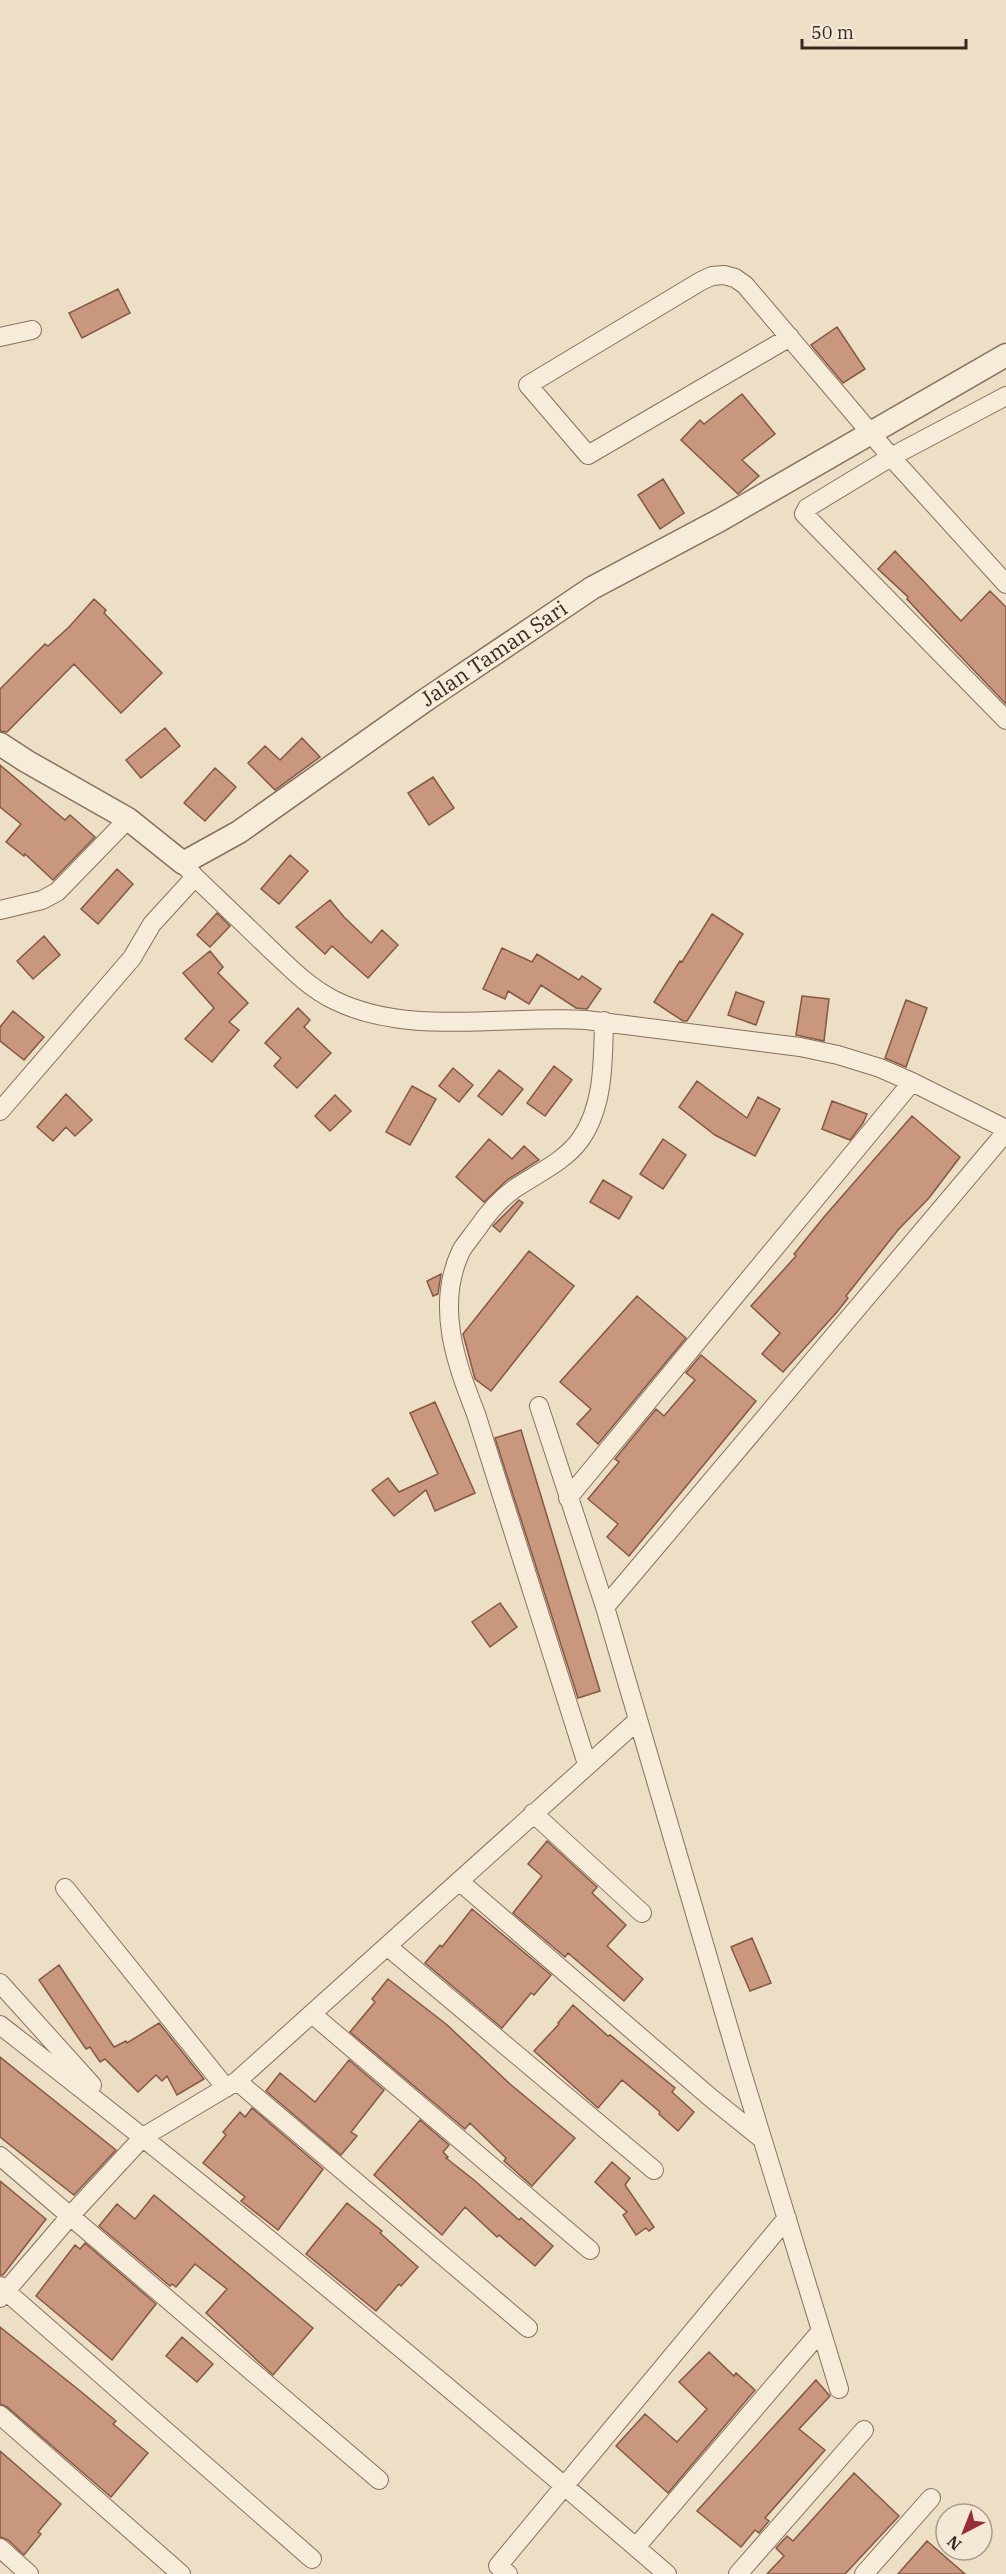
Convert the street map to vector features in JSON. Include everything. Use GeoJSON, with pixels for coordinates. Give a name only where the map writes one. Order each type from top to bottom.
{"type":"FeatureCollection","features":[{"type":"Feature","properties":{"kind":"street"},"geometry":{"type":"LineString","coordinates":[[790,337],[588,455],[528,385],[712,276],[724,275],[735,278],[745,285],[790,337],[891,457],[1006,584]]}},
{"type":"Feature","properties":{"kind":"street"},"geometry":{"type":"LineString","coordinates":[[0,337],[32,330]]}},
{"type":"Feature","properties":{"kind":"street","name":"Jalan Taman Sari"},"geometry":{"type":"LineString","coordinates":[[189,870],[427,699],[592,588],[720,520],[1006,355]]}},
{"type":"Feature","properties":{"kind":"street"},"geometry":{"type":"LineString","coordinates":[[1004,399],[891,457],[807,508],[804,514],[1006,720]]}},
{"type":"Feature","properties":{"kind":"street"},"geometry":{"type":"LineString","coordinates":[[0,744],[128,819],[189,870],[301,978],[332,999],[362,1012],[393,1019],[425,1021],[556,1018],[604,1021],[800,1047],[859,1061],[912,1082],[1006,1130],[605,1607]]}},
{"type":"Feature","properties":{"kind":"street"},"geometry":{"type":"LineString","coordinates":[[0,910],[42,900],[57,892],[128,819]]}},
{"type":"Feature","properties":{"kind":"street"},"geometry":{"type":"LineString","coordinates":[[0,1111],[132,958],[189,870]]}},
{"type":"Feature","properties":{"kind":"street"},"geometry":{"type":"LineString","coordinates":[[587,1764],[476,1414],[456,1363],[448,1305],[453,1276],[461,1251],[480,1224],[513,1190],[563,1156],[579,1141],[588,1125],[596,1106],[603,1059],[604,1021]]}},
{"type":"Feature","properties":{"kind":"street"},"geometry":{"type":"LineString","coordinates":[[568,1498],[912,1082]]}},
{"type":"Feature","properties":{"kind":"street"},"geometry":{"type":"LineString","coordinates":[[539,1406],[605,1607],[762,2139],[839,2389]]}},
{"type":"Feature","properties":{"kind":"street"},"geometry":{"type":"LineString","coordinates":[[312,2559],[2,2292],[143,2137],[231,2084],[312,2014],[637,1721]]}},
{"type":"Feature","properties":{"kind":"street"},"geometry":{"type":"LineString","coordinates":[[533,1813],[642,1913]]}},
{"type":"Feature","properties":{"kind":"street"},"geometry":{"type":"LineString","coordinates":[[459,1881],[711,2098],[762,2139]]}},
{"type":"Feature","properties":{"kind":"street"},"geometry":{"type":"LineString","coordinates":[[65,1888],[231,2084],[528,2328]]}},
{"type":"Feature","properties":{"kind":"street"},"geometry":{"type":"LineString","coordinates":[[387,1946],[654,2170]]}},
{"type":"Feature","properties":{"kind":"street"},"geometry":{"type":"LineString","coordinates":[[0,1983],[123,2120]]}},
{"type":"Feature","properties":{"kind":"street"},"geometry":{"type":"LineString","coordinates":[[312,2014],[590,2250]]}},
{"type":"Feature","properties":{"kind":"street"},"geometry":{"type":"LineString","coordinates":[[0,2025],[123,2120],[667,2574]]}},
{"type":"Feature","properties":{"kind":"street"},"geometry":{"type":"LineString","coordinates":[[0,2156],[379,2480]]}},
{"type":"Feature","properties":{"kind":"street"},"geometry":{"type":"LineString","coordinates":[[499,2571],[786,2218]]}},
{"type":"Feature","properties":{"kind":"street"},"geometry":{"type":"LineString","coordinates":[[636,2547],[821,2331]]}},
{"type":"Feature","properties":{"kind":"street"},"geometry":{"type":"LineString","coordinates":[[0,2415],[180,2574]]}},
{"type":"Feature","properties":{"kind":"street"},"geometry":{"type":"LineString","coordinates":[[738,2574],[864,2430]]}},
{"type":"Feature","properties":{"kind":"street"},"geometry":{"type":"LineString","coordinates":[[864,2574],[931,2498]]}},
{"type":"Feature","properties":{"kind":"street"},"geometry":{"type":"LineString","coordinates":[[0,2548],[29,2574]]}},
{"type":"Feature","properties":{"kind":"building"},"geometry":{"type":"Polygon","coordinates":[[[118,289],[130,313],[82,338],[69,313],[118,289]]]}},
{"type":"Feature","properties":{"kind":"building"},"geometry":{"type":"Polygon","coordinates":[[[837,327],[865,369],[843,383],[811,345],[837,327]]]}},
{"type":"Feature","properties":{"kind":"building"},"geometry":{"type":"Polygon","coordinates":[[[742,394],[775,434],[742,460],[759,476],[738,494],[681,440],[700,420],[704,424],[742,394]]]}},
{"type":"Feature","properties":{"kind":"building"},"geometry":{"type":"Polygon","coordinates":[[[663,479],[684,513],[660,529],[638,495],[663,479]]]}},
{"type":"Feature","properties":{"kind":"building"},"geometry":{"type":"Polygon","coordinates":[[[895,551],[961,621],[990,591],[1006,607],[1006,704],[907,599],[908,597],[878,569],[895,551]]]}},
{"type":"Feature","properties":{"kind":"building"},"geometry":{"type":"Polygon","coordinates":[[[94,599],[106,610],[104,613],[162,673],[121,713],[74,664],[7,732],[0,731],[0,689],[45,644],[48,646],[69,627],[94,599]]]}},
{"type":"Feature","properties":{"kind":"building"},"geometry":{"type":"Polygon","coordinates":[[[165,728],[180,746],[141,778],[126,760],[165,728]]]}},
{"type":"Feature","properties":{"kind":"building"},"geometry":{"type":"Polygon","coordinates":[[[302,738],[320,757],[275,790],[248,763],[265,746],[280,760],[302,738]]]}},
{"type":"Feature","properties":{"kind":"building"},"geometry":{"type":"Polygon","coordinates":[[[0,765],[65,820],[70,815],[95,837],[53,880],[25,854],[24,856],[6,842],[21,824],[0,807],[0,765]]]}},
{"type":"Feature","properties":{"kind":"building"},"geometry":{"type":"Polygon","coordinates":[[[215,768],[236,787],[205,821],[184,803],[215,768]]]}},
{"type":"Feature","properties":{"kind":"building"},"geometry":{"type":"Polygon","coordinates":[[[433,777],[454,808],[429,825],[408,793],[433,777]]]}},
{"type":"Feature","properties":{"kind":"building"},"geometry":{"type":"Polygon","coordinates":[[[290,855],[308,871],[279,904],[261,889],[290,855]]]}},
{"type":"Feature","properties":{"kind":"building"},"geometry":{"type":"Polygon","coordinates":[[[117,869],[133,884],[98,924],[81,909],[117,869]]]}},
{"type":"Feature","properties":{"kind":"building"},"geometry":{"type":"Polygon","coordinates":[[[330,900],[371,943],[382,930],[398,945],[368,978],[332,946],[325,954],[296,927],[330,900]]]}},
{"type":"Feature","properties":{"kind":"building"},"geometry":{"type":"Polygon","coordinates":[[[217,913],[230,926],[210,947],[197,935],[217,913]]]}},
{"type":"Feature","properties":{"kind":"building"},"geometry":{"type":"Polygon","coordinates":[[[712,914],[743,934],[687,1021],[683,1021],[654,1002],[712,914]]]}},
{"type":"Feature","properties":{"kind":"building"},"geometry":{"type":"Polygon","coordinates":[[[44,936],[60,955],[33,979],[17,961],[44,936]]]}},
{"type":"Feature","properties":{"kind":"building"},"geometry":{"type":"Polygon","coordinates":[[[502,948],[532,962],[537,954],[579,980],[582,976],[601,989],[587,1009],[576,1008],[541,985],[529,1004],[508,991],[505,999],[483,989],[502,948]]]}},
{"type":"Feature","properties":{"kind":"building"},"geometry":{"type":"Polygon","coordinates":[[[210,951],[223,967],[218,973],[248,1003],[229,1022],[239,1030],[212,1062],[185,1039],[214,1008],[183,973],[210,951]]]}},
{"type":"Feature","properties":{"kind":"building"},"geometry":{"type":"Polygon","coordinates":[[[736,992],[764,1002],[756,1025],[728,1015],[736,992]]]}},
{"type":"Feature","properties":{"kind":"building"},"geometry":{"type":"Polygon","coordinates":[[[802,996],[829,999],[824,1041],[796,1035],[802,996]]]}},
{"type":"Feature","properties":{"kind":"building"},"geometry":{"type":"Polygon","coordinates":[[[906,1000],[927,1008],[906,1067],[885,1058],[906,1000]]]}},
{"type":"Feature","properties":{"kind":"building"},"geometry":{"type":"Polygon","coordinates":[[[298,1008],[310,1020],[304,1027],[331,1053],[297,1088],[274,1066],[281,1058],[265,1043],[298,1008]]]}},
{"type":"Feature","properties":{"kind":"building"},"geometry":{"type":"Polygon","coordinates":[[[13,1011],[44,1037],[24,1060],[0,1041],[0,1027],[13,1011]]]}},
{"type":"Feature","properties":{"kind":"building"},"geometry":{"type":"Polygon","coordinates":[[[554,1066],[572,1080],[545,1116],[527,1103],[554,1066]]]}},
{"type":"Feature","properties":{"kind":"building"},"geometry":{"type":"Polygon","coordinates":[[[453,1068],[473,1085],[459,1102],[439,1086],[453,1068]]]}},
{"type":"Feature","properties":{"kind":"building"},"geometry":{"type":"Polygon","coordinates":[[[499,1070],[523,1089],[502,1115],[478,1096],[499,1070]]]}},
{"type":"Feature","properties":{"kind":"building"},"geometry":{"type":"Polygon","coordinates":[[[697,1081],[747,1118],[758,1097],[780,1109],[755,1156],[715,1135],[679,1107],[697,1081]]]}},
{"type":"Feature","properties":{"kind":"building"},"geometry":{"type":"Polygon","coordinates":[[[412,1086],[436,1099],[410,1145],[386,1132],[412,1086]]]}},
{"type":"Feature","properties":{"kind":"building"},"geometry":{"type":"Polygon","coordinates":[[[66,1094],[92,1120],[75,1136],[66,1127],[53,1141],[37,1127],[66,1094]]]}},
{"type":"Feature","properties":{"kind":"building"},"geometry":{"type":"Polygon","coordinates":[[[335,1095],[351,1111],[330,1131],[315,1116],[335,1095]]]}},
{"type":"Feature","properties":{"kind":"building"},"geometry":{"type":"Polygon","coordinates":[[[832,1101],[867,1114],[850,1140],[822,1129],[832,1101]]]}},
{"type":"Feature","properties":{"kind":"building"},"geometry":{"type":"Polygon","coordinates":[[[912,1116],[960,1157],[929,1198],[898,1230],[846,1296],[848,1298],[837,1312],[783,1372],[762,1354],[780,1333],[751,1306],[796,1256],[794,1254],[824,1217],[912,1116]]]}},
{"type":"Feature","properties":{"kind":"building"},"geometry":{"type":"Polygon","coordinates":[[[489,1139],[512,1159],[524,1146],[539,1160],[507,1180],[484,1202],[456,1177],[489,1139]]]}},
{"type":"Feature","properties":{"kind":"building"},"geometry":{"type":"Polygon","coordinates":[[[663,1139],[686,1155],[663,1189],[640,1174],[663,1139]]]}},
{"type":"Feature","properties":{"kind":"building"},"geometry":{"type":"Polygon","coordinates":[[[603,1180],[632,1197],[619,1219],[590,1202],[603,1180]]]}},
{"type":"Feature","properties":{"kind":"building"},"geometry":{"type":"Polygon","coordinates":[[[519,1200],[523,1203],[500,1232],[493,1226],[519,1200]]]}},
{"type":"Feature","properties":{"kind":"building"},"geometry":{"type":"Polygon","coordinates":[[[529,1251],[574,1286],[491,1391],[475,1379],[463,1334],[529,1251]]]}},
{"type":"Feature","properties":{"kind":"building"},"geometry":{"type":"Polygon","coordinates":[[[441,1274],[438,1294],[433,1296],[427,1281],[441,1274]]]}},
{"type":"Feature","properties":{"kind":"building"},"geometry":{"type":"Polygon","coordinates":[[[637,1296],[686,1338],[598,1444],[577,1424],[591,1409],[560,1382],[637,1296]]]}},
{"type":"Feature","properties":{"kind":"building"},"geometry":{"type":"Polygon","coordinates":[[[701,1355],[756,1401],[629,1556],[607,1537],[618,1524],[588,1499],[619,1462],[615,1459],[656,1409],[664,1416],[695,1380],[686,1373],[701,1355]]]}},
{"type":"Feature","properties":{"kind":"building"},"geometry":{"type":"Polygon","coordinates":[[[435,1402],[475,1493],[435,1511],[426,1490],[394,1516],[372,1490],[388,1478],[399,1492],[438,1474],[410,1413],[435,1402]]]}},
{"type":"Feature","properties":{"kind":"building"},"geometry":{"type":"Polygon","coordinates":[[[521,1430],[600,1691],[578,1698],[495,1438],[521,1430]]]}},
{"type":"Feature","properties":{"kind":"building"},"geometry":{"type":"Polygon","coordinates":[[[500,1603],[517,1627],[490,1647],[472,1622],[500,1603]]]}},
{"type":"Feature","properties":{"kind":"building"},"geometry":{"type":"Polygon","coordinates":[[[547,1841],[597,1887],[592,1893],[626,1925],[607,1946],[643,1979],[624,2001],[568,1953],[565,1957],[513,1913],[542,1876],[528,1864],[547,1841]]]}},
{"type":"Feature","properties":{"kind":"building"},"geometry":{"type":"Polygon","coordinates":[[[472,1909],[551,1975],[534,1995],[531,1993],[502,2028],[425,1963],[440,1945],[442,1947],[472,1909]]]}},
{"type":"Feature","properties":{"kind":"building"},"geometry":{"type":"Polygon","coordinates":[[[752,1938],[771,1983],[750,1991],[731,1947],[752,1938]]]}},
{"type":"Feature","properties":{"kind":"building"},"geometry":{"type":"Polygon","coordinates":[[[59,1965],[114,2047],[126,2041],[127,2043],[159,2023],[204,2079],[177,2095],[167,2076],[162,2081],[156,2075],[138,2092],[105,2059],[100,2062],[90,2047],[86,2049],[39,1980],[59,1965]]]}},
{"type":"Feature","properties":{"kind":"building"},"geometry":{"type":"Polygon","coordinates":[[[388,1979],[446,2024],[510,2084],[575,2138],[532,2186],[504,2161],[506,2158],[470,2123],[465,2129],[350,2032],[375,2002],[372,1999],[388,1979]]]}},
{"type":"Feature","properties":{"kind":"building"},"geometry":{"type":"Polygon","coordinates":[[[573,2005],[608,2036],[610,2035],[675,2088],[672,2092],[694,2112],[678,2131],[659,2114],[660,2112],[622,2080],[598,2108],[534,2051],[573,2005]]]}},
{"type":"Feature","properties":{"kind":"building"},"geometry":{"type":"Polygon","coordinates":[[[0,2057],[116,2150],[74,2195],[0,2137],[0,2057]]]}},
{"type":"Feature","properties":{"kind":"building"},"geometry":{"type":"Polygon","coordinates":[[[349,2060],[384,2090],[351,2132],[357,2136],[341,2155],[266,2091],[280,2073],[315,2102],[349,2060]]]}},
{"type":"Feature","properties":{"kind":"building"},"geometry":{"type":"Polygon","coordinates":[[[252,2108],[323,2169],[278,2230],[241,2201],[245,2197],[203,2163],[226,2135],[223,2132],[240,2112],[245,2117],[252,2108]]]}},
{"type":"Feature","properties":{"kind":"building"},"geometry":{"type":"Polygon","coordinates":[[[420,2120],[449,2145],[443,2152],[448,2157],[446,2158],[553,2246],[535,2266],[499,2235],[497,2237],[465,2207],[442,2235],[374,2175],[420,2120]]]}},
{"type":"Feature","properties":{"kind":"building"},"geometry":{"type":"Polygon","coordinates":[[[612,2162],[630,2178],[625,2185],[654,2227],[649,2231],[646,2228],[636,2235],[623,2215],[627,2212],[595,2182],[612,2162]]]}},
{"type":"Feature","properties":{"kind":"building"},"geometry":{"type":"Polygon","coordinates":[[[0,2181],[46,2219],[3,2275],[0,2275],[0,2181]]]}},
{"type":"Feature","properties":{"kind":"building"},"geometry":{"type":"Polygon","coordinates":[[[154,2195],[313,2328],[273,2375],[206,2313],[227,2289],[195,2264],[176,2287],[172,2284],[170,2286],[99,2226],[117,2204],[135,2219],[154,2195]]]}},
{"type":"Feature","properties":{"kind":"building"},"geometry":{"type":"Polygon","coordinates":[[[347,2203],[382,2231],[380,2233],[418,2267],[401,2286],[399,2284],[376,2311],[306,2254],[347,2203]]]}},
{"type":"Feature","properties":{"kind":"building"},"geometry":{"type":"Polygon","coordinates":[[[85,2243],[156,2304],[112,2360],[36,2296],[75,2245],[80,2249],[85,2243]]]}},
{"type":"Feature","properties":{"kind":"building"},"geometry":{"type":"Polygon","coordinates":[[[0,2327],[116,2421],[113,2424],[148,2453],[111,2497],[7,2407],[0,2404],[0,2327]]]}},
{"type":"Feature","properties":{"kind":"building"},"geometry":{"type":"Polygon","coordinates":[[[182,2337],[213,2364],[197,2382],[166,2356],[182,2337]]]}},
{"type":"Feature","properties":{"kind":"building"},"geometry":{"type":"Polygon","coordinates":[[[709,2352],[734,2376],[736,2373],[755,2390],[668,2493],[616,2446],[645,2414],[677,2442],[707,2409],[679,2382],[709,2352]]]}},
{"type":"Feature","properties":{"kind":"building"},"geometry":{"type":"Polygon","coordinates":[[[816,2380],[830,2396],[799,2429],[825,2450],[765,2518],[769,2521],[759,2533],[755,2530],[741,2547],[697,2511],[816,2380]]]}},
{"type":"Feature","properties":{"kind":"building"},"geometry":{"type":"Polygon","coordinates":[[[0,2451],[61,2504],[38,2532],[41,2534],[24,2555],[8,2540],[0,2537],[0,2451]]]}},
{"type":"Feature","properties":{"kind":"building"},"geometry":{"type":"Polygon","coordinates":[[[854,2473],[899,2516],[845,2574],[767,2574],[784,2556],[776,2548],[787,2536],[793,2541],[854,2473]]]}},
{"type":"Feature","properties":{"kind":"building"},"geometry":{"type":"Polygon","coordinates":[[[927,2541],[934,2547],[934,2562],[951,2562],[965,2574],[898,2574],[927,2541]]]}}]}
